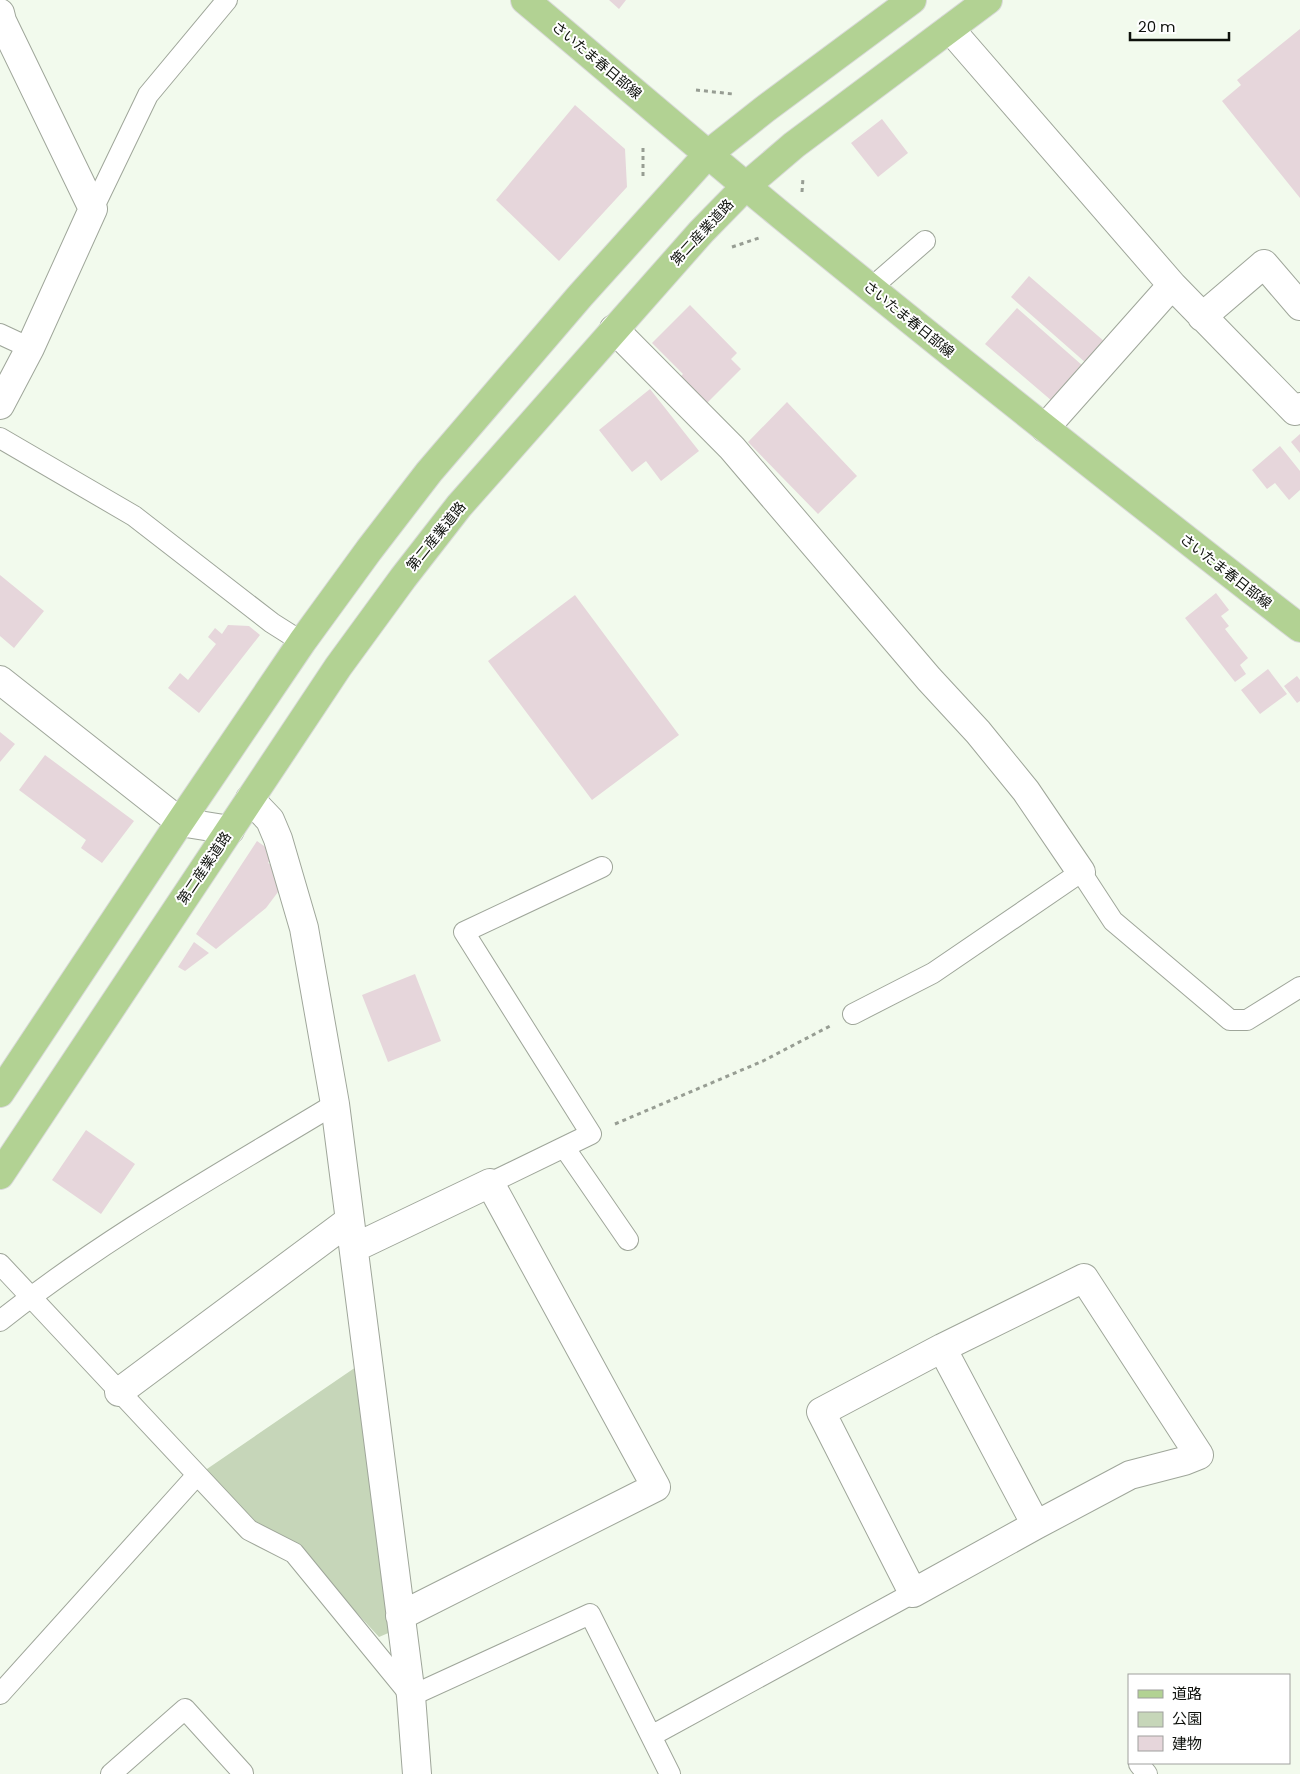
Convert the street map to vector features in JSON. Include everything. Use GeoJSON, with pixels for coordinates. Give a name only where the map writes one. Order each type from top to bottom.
{"type":"FeatureCollection","features":[{"type":"Feature","properties":{"kind":"main road","name":"さいたま春日部線"},"geometry":{"type":"LineString","coordinates":[[525,0],[746,186],[871,288],[1045,428],[1300,628]]}},
{"type":"Feature","properties":{"kind":"main road"},"geometry":{"type":"LineString","coordinates":[[0,1093],[302,642],[429,472],[580,296],[708,154],[765,109],[912,0]]}},
{"type":"Feature","properties":{"kind":"main road","name":"第二産業道路"},"geometry":{"type":"LineString","coordinates":[[0,1175],[338,667],[403,578],[460,506],[614,329],[701,232],[746,186],[794,145],[988,0]]}},
{"type":"Feature","properties":{"kind":"street"},"geometry":{"type":"LineString","coordinates":[[0,405],[30,348],[93,210],[1,19]]}},
{"type":"Feature","properties":{"kind":"street"},"geometry":{"type":"LineString","coordinates":[[950,29],[1172,285],[1295,412],[1300,407]]}},
{"type":"Feature","properties":{"kind":"street"},"geometry":{"type":"LineString","coordinates":[[1202,317],[1264,264],[1300,306]]}},
{"type":"Feature","properties":{"kind":"street"},"geometry":{"type":"LineString","coordinates":[[1045,428],[1172,285]]}},
{"type":"Feature","properties":{"kind":"street"},"geometry":{"type":"LineString","coordinates":[[614,329],[732,448],[929,679],[978,732],[1026,791],[1081,872]]}},
{"type":"Feature","properties":{"kind":"street"},"geometry":{"type":"LineString","coordinates":[[0,680],[180,822],[230,830]]}},
{"type":"Feature","properties":{"kind":"street"},"geometry":{"type":"LineString","coordinates":[[250,799],[270,820],[278,840],[304,928],[335,1104],[411,1696],[417,1774]]}},
{"type":"Feature","properties":{"kind":"street"},"geometry":{"type":"LineString","coordinates":[[354,1248],[490,1183],[656,1487],[400,1616]]}},
{"type":"Feature","properties":{"kind":"street"},"geometry":{"type":"LineString","coordinates":[[119,1392],[350,1220]]}},
{"type":"Feature","properties":{"kind":"street"},"geometry":{"type":"LineString","coordinates":[[1084,1278],[1199,1454],[1184,1461],[1130,1475],[1036,1525],[914,1593],[821,1412],[942,1348],[1084,1278]]}},
{"type":"Feature","properties":{"kind":"street"},"geometry":{"type":"LineString","coordinates":[[942,1348],[1036,1525]]}},
{"type":"Feature","properties":{"kind":"lane"},"geometry":{"type":"LineString","coordinates":[[93,210],[148,95],[227,0]]}},
{"type":"Feature","properties":{"kind":"lane"},"geometry":{"type":"LineString","coordinates":[[871,288],[925,241]]}},
{"type":"Feature","properties":{"kind":"lane"},"geometry":{"type":"LineString","coordinates":[[0,334],[30,348]]}},
{"type":"Feature","properties":{"kind":"lane"},"geometry":{"type":"LineString","coordinates":[[0,438],[134,516],[272,623],[302,642]]}},
{"type":"Feature","properties":{"kind":"lane"},"geometry":{"type":"LineString","coordinates":[[490,1183],[591,1134],[464,932],[602,867]]}},
{"type":"Feature","properties":{"kind":"lane"},"geometry":{"type":"LineString","coordinates":[[853,1014],[934,973],[1081,872],[1113,921],[1230,1020],[1247,1020],[1300,987]]}},
{"type":"Feature","properties":{"kind":"lane"},"geometry":{"type":"LineString","coordinates":[[0,1321],[30,1297],[143,1219],[335,1104]]}},
{"type":"Feature","properties":{"kind":"lane"},"geometry":{"type":"LineString","coordinates":[[564,1147],[628,1240]]}},
{"type":"Feature","properties":{"kind":"lane"},"geometry":{"type":"LineString","coordinates":[[0,1264],[248,1530],[294,1553],[411,1696],[590,1614],[670,1774]]}},
{"type":"Feature","properties":{"kind":"lane"},"geometry":{"type":"LineString","coordinates":[[0,1694],[196,1475]]}},
{"type":"Feature","properties":{"kind":"lane"},"geometry":{"type":"LineString","coordinates":[[651,1736],[914,1593]]}},
{"type":"Feature","properties":{"kind":"lane"},"geometry":{"type":"LineString","coordinates":[[111,1774],[185,1709],[242,1774]]}},
{"type":"Feature","properties":{"kind":"path"},"geometry":{"type":"LineString","coordinates":[[696,90],[734,94]]}},
{"type":"Feature","properties":{"kind":"path"},"geometry":{"type":"LineString","coordinates":[[643,148],[643,177]]}},
{"type":"Feature","properties":{"kind":"path"},"geometry":{"type":"LineString","coordinates":[[802,195],[803,170]]}},
{"type":"Feature","properties":{"kind":"path"},"geometry":{"type":"LineString","coordinates":[[731,247],[765,236]]}},
{"type":"Feature","properties":{"kind":"path"},"geometry":{"type":"LineString","coordinates":[[591,1134],[763,1061],[853,1014]]}},
{"type":"Feature","properties":{"kind":"green space"},"geometry":{"type":"Polygon","coordinates":[[[356,1367],[393,1631],[379,1637],[299,1550],[269,1536],[204,1471],[356,1367]]]}},
{"type":"Feature","properties":{"kind":"building"},"geometry":{"type":"Polygon","coordinates":[[[609,0],[626,0],[619,9],[609,0]]]}},
{"type":"Feature","properties":{"kind":"building"},"geometry":{"type":"Polygon","coordinates":[[[1300,29],[1300,198],[1222,101],[1241,85],[1237,80],[1300,29]]]}},
{"type":"Feature","properties":{"kind":"building"},"geometry":{"type":"Polygon","coordinates":[[[575,105],[625,149],[627,187],[559,261],[496,200],[575,105]]]}},
{"type":"Feature","properties":{"kind":"building"},"geometry":{"type":"Polygon","coordinates":[[[882,119],[908,153],[878,177],[851,143],[882,119]]]}},
{"type":"Feature","properties":{"kind":"building"},"geometry":{"type":"Polygon","coordinates":[[[1029,276],[1105,342],[1086,363],[1011,297],[1029,276]]]}},
{"type":"Feature","properties":{"kind":"building"},"geometry":{"type":"Polygon","coordinates":[[[690,305],[737,353],[731,359],[741,369],[704,406],[678,379],[683,374],[652,343],[690,305]]]}},
{"type":"Feature","properties":{"kind":"building"},"geometry":{"type":"Polygon","coordinates":[[[1017,308],[1083,366],[1052,401],[985,344],[1017,308]]]}},
{"type":"Feature","properties":{"kind":"building"},"geometry":{"type":"Polygon","coordinates":[[[650,389],[699,451],[661,481],[646,461],[632,472],[599,430],[650,389]]]}},
{"type":"Feature","properties":{"kind":"building"},"geometry":{"type":"Polygon","coordinates":[[[787,402],[857,476],[818,514],[748,442],[787,402]]]}},
{"type":"Feature","properties":{"kind":"building"},"geometry":{"type":"Polygon","coordinates":[[[1300,434],[1300,453],[1291,442],[1300,434]]]}},
{"type":"Feature","properties":{"kind":"building"},"geometry":{"type":"Polygon","coordinates":[[[1280,446],[1300,471],[1300,490],[1289,500],[1275,483],[1267,489],[1252,470],[1280,446]]]}},
{"type":"Feature","properties":{"kind":"building"},"geometry":{"type":"Polygon","coordinates":[[[0,575],[44,611],[14,648],[0,636],[0,575]]]}},
{"type":"Feature","properties":{"kind":"building"},"geometry":{"type":"Polygon","coordinates":[[[1216,593],[1229,610],[1221,616],[1229,626],[1225,629],[1248,658],[1240,665],[1246,674],[1235,682],[1185,618],[1216,593]]]}},
{"type":"Feature","properties":{"kind":"building"},"geometry":{"type":"Polygon","coordinates":[[[575,595],[679,735],[592,800],[488,661],[575,595]]]}},
{"type":"Feature","properties":{"kind":"building"},"geometry":{"type":"Polygon","coordinates":[[[228,625],[249,626],[260,635],[199,713],[168,688],[180,673],[188,680],[216,644],[208,637],[215,628],[222,634],[228,625]]]}},
{"type":"Feature","properties":{"kind":"building"},"geometry":{"type":"Polygon","coordinates":[[[1268,669],[1287,694],[1260,714],[1241,690],[1268,669]]]}},
{"type":"Feature","properties":{"kind":"building"},"geometry":{"type":"Polygon","coordinates":[[[1297,676],[1300,680],[1300,701],[1297,703],[1284,686],[1297,676]]]}},
{"type":"Feature","properties":{"kind":"building"},"geometry":{"type":"Polygon","coordinates":[[[0,732],[15,744],[0,762],[0,732]]]}},
{"type":"Feature","properties":{"kind":"building"},"geometry":{"type":"Polygon","coordinates":[[[45,755],[134,821],[102,863],[81,848],[86,840],[19,790],[45,755]]]}},
{"type":"Feature","properties":{"kind":"building"},"geometry":{"type":"Polygon","coordinates":[[[257,841],[274,853],[268,863],[280,871],[284,884],[266,908],[216,949],[196,934],[257,841]]]}},
{"type":"Feature","properties":{"kind":"building"},"geometry":{"type":"Polygon","coordinates":[[[194,942],[209,953],[185,971],[178,967],[194,942]]]}},
{"type":"Feature","properties":{"kind":"building"},"geometry":{"type":"Polygon","coordinates":[[[415,974],[441,1041],[388,1062],[362,995],[415,974]]]}},
{"type":"Feature","properties":{"kind":"building"},"geometry":{"type":"Polygon","coordinates":[[[86,1130],[135,1164],[101,1214],[52,1180],[86,1130]]]}}]}
